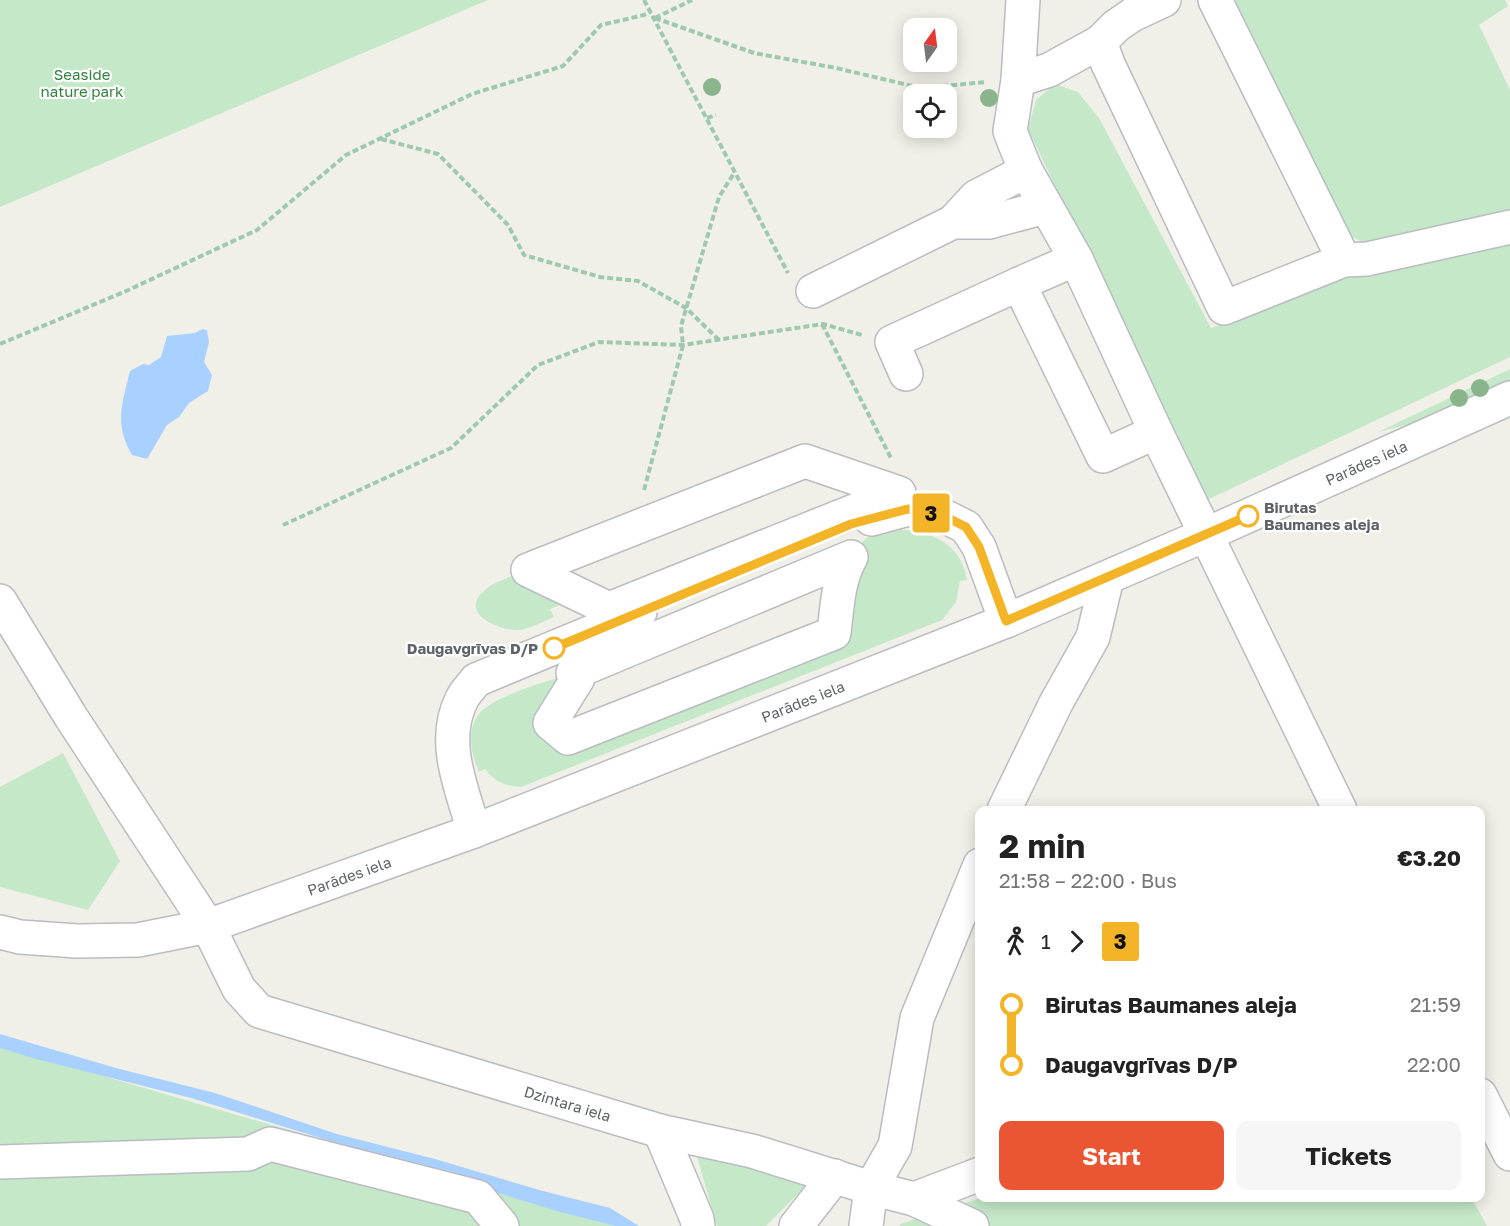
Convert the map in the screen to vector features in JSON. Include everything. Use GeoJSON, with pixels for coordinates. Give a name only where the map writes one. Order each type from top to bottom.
{"type":"FeatureCollection","features":[{"type":"Feature","properties":{"kind":"street"},"geometry":{"type":"LineString","coordinates":[[1023,0],[1018,80],[1010,131],[1026,171],[1076,259],[1205,535],[1338,806]]}},
{"type":"Feature","properties":{"kind":"street"},"geometry":{"type":"LineString","coordinates":[[1018,80],[1049,70],[1101,42],[1116,26],[1164,0]]}},
{"type":"Feature","properties":{"kind":"street"},"geometry":{"type":"LineString","coordinates":[[1215,0],[1344,260]]}},
{"type":"Feature","properties":{"kind":"street"},"geometry":{"type":"LineString","coordinates":[[1101,42],[1108,64],[1224,308],[1344,260],[1367,259],[1510,227]]}},
{"type":"Feature","properties":{"kind":"street"},"geometry":{"type":"LineString","coordinates":[[807,294],[953,222],[976,198],[1026,171]]}},
{"type":"Feature","properties":{"kind":"street"},"geometry":{"type":"LineString","coordinates":[[953,222],[989,222],[1045,207]]}},
{"type":"Feature","properties":{"kind":"street"},"geometry":{"type":"LineString","coordinates":[[906,374],[892,342],[1076,259]]}},
{"type":"Feature","properties":{"kind":"street"},"geometry":{"type":"LineString","coordinates":[[1019,284],[1103,456],[1156,432]]}},
{"type":"Feature","properties":{"kind":"street","name":"Parādes iela"},"geometry":{"type":"LineString","coordinates":[[0,932],[20,937],[77,941],[138,940],[208,926],[474,831],[1006,621],[1205,535],[1510,398]]}},
{"type":"Feature","properties":{"kind":"street"},"geometry":{"type":"LineString","coordinates":[[694,596],[609,609],[528,570],[805,461],[899,493],[694,596],[573,673],[578,678],[550,723],[568,738],[834,633],[841,587],[846,566],[851,557],[694,596]]}},
{"type":"Feature","properties":{"kind":"street"},"geometry":{"type":"LineString","coordinates":[[474,831],[453,761],[453,742],[454,720],[462,698],[476,680],[694,596],[851,524],[908,509],[946,517],[966,527],[979,547],[1006,621]]}},
{"type":"Feature","properties":{"kind":"street"},"geometry":{"type":"LineString","coordinates":[[1006,806],[1056,703],[1093,637],[1107,578]]}},
{"type":"Feature","properties":{"kind":"street","name":"Dzintara iela"},"geometry":{"type":"LineString","coordinates":[[0,601],[70,717],[208,926],[239,989],[259,1011],[660,1131],[752,1151],[914,1199],[972,1226]]}},
{"type":"Feature","properties":{"kind":"street"},"geometry":{"type":"LineString","coordinates":[[866,1226],[871,1188],[895,1146],[916,1018],[975,877]]}},
{"type":"Feature","properties":{"kind":"street"},"geometry":{"type":"LineString","coordinates":[[1485,1105],[1510,1154]]}},
{"type":"Feature","properties":{"kind":"street"},"geometry":{"type":"LineString","coordinates":[[660,1131],[698,1226]]}},
{"type":"Feature","properties":{"kind":"street"},"geometry":{"type":"LineString","coordinates":[[0,1162],[248,1154],[270,1144],[478,1197],[502,1226]]}},
{"type":"Feature","properties":{"kind":"street"},"geometry":{"type":"LineString","coordinates":[[796,1226],[835,1176]]}},
{"type":"Feature","properties":{"kind":"street"},"geometry":{"type":"LineString","coordinates":[[914,1199],[975,1176]]}},
{"type":"Feature","properties":{"kind":"path"},"geometry":{"type":"LineString","coordinates":[[644,0],[734,173],[807,294],[891,458]]}},
{"type":"Feature","properties":{"kind":"path"},"geometry":{"type":"LineString","coordinates":[[655,18],[693,0]]}},
{"type":"Feature","properties":{"kind":"path"},"geometry":{"type":"LineString","coordinates":[[0,344],[124,292],[257,230],[346,155],[472,94],[564,66],[601,25],[644,15],[651,11]]}},
{"type":"Feature","properties":{"kind":"path"},"geometry":{"type":"LineString","coordinates":[[655,18],[754,53],[921,88],[1018,80]]}},
{"type":"Feature","properties":{"kind":"path"},"geometry":{"type":"LineString","coordinates":[[707,118],[716,115]]}},
{"type":"Feature","properties":{"kind":"path"},"geometry":{"type":"LineString","coordinates":[[380,139],[438,154],[508,225],[524,255],[600,277],[638,281],[686,308],[719,340]]}},
{"type":"Feature","properties":{"kind":"path"},"geometry":{"type":"LineString","coordinates":[[644,490],[683,345],[681,326],[686,308],[719,197],[734,173]]}},
{"type":"Feature","properties":{"kind":"path"},"geometry":{"type":"LineString","coordinates":[[283,525],[451,448],[538,364],[599,342],[683,345],[823,324],[892,342]]}},
{"type":"Feature","properties":{"kind":"green space","name":"Seaside nature park"},"geometry":{"type":"Polygon","coordinates":[[[0,0],[488,0],[0,207],[0,0]]]}},
{"type":"Feature","properties":{"kind":"green space"},"geometry":{"type":"Polygon","coordinates":[[[1236,0],[1505,0],[1508,6],[1479,25],[1510,90],[1510,214],[1382,243],[1362,242],[1344,232],[1234,5],[1236,0]]]}},
{"type":"Feature","properties":{"kind":"green space"},"geometry":{"type":"Polygon","coordinates":[[[1055,84],[1078,92],[1099,118],[1211,328],[1353,276],[1510,240],[1510,357],[1205,501],[1028,129],[1036,100],[1055,84]]]}},
{"type":"Feature","properties":{"kind":"green space"},"geometry":{"type":"Polygon","coordinates":[[[1510,369],[1510,381],[1426,420],[1378,432],[1510,369]]]}},
{"type":"Feature","properties":{"kind":"green space"},"geometry":{"type":"Polygon","coordinates":[[[893,529],[918,532],[941,540],[958,556],[964,567],[967,580],[960,581],[956,602],[942,620],[521,787],[501,782],[485,769],[479,772],[471,743],[475,721],[486,707],[523,689],[573,673],[568,737],[834,633],[856,548],[867,538],[881,531],[893,529]]]}},
{"type":"Feature","properties":{"kind":"green space"},"geometry":{"type":"Polygon","coordinates":[[[528,570],[572,600],[550,609],[554,617],[524,629],[506,629],[482,618],[477,612],[476,605],[478,598],[485,590],[500,581],[528,570]]]}},
{"type":"Feature","properties":{"kind":"green space"},"geometry":{"type":"Polygon","coordinates":[[[63,753],[120,861],[88,910],[0,887],[0,787],[63,753]]]}},
{"type":"Feature","properties":{"kind":"green space"},"geometry":{"type":"Polygon","coordinates":[[[0,1046],[619,1226],[0,1226],[0,1046]]]}},
{"type":"Feature","properties":{"kind":"green space"},"geometry":{"type":"Polygon","coordinates":[[[695,1150],[811,1181],[766,1226],[717,1226],[695,1150]]]}},
{"type":"Feature","properties":{"kind":"green space"},"geometry":{"type":"Polygon","coordinates":[[[975,1200],[975,1202],[1474,1202],[1487,1226],[900,1226],[900,1224],[975,1200]]]}},
{"type":"Feature","properties":{"kind":"water"},"geometry":{"type":"Polygon","coordinates":[[[202,329],[207,330],[209,342],[204,362],[212,375],[208,391],[189,403],[179,417],[167,425],[147,459],[132,455],[126,444],[121,424],[122,404],[130,371],[143,364],[149,365],[161,357],[167,336],[195,333],[202,329]]]}},
{"type":"Feature","properties":{"kind":"water"},"geometry":{"type":"Polygon","coordinates":[[[0,1034],[116,1068],[215,1093],[337,1134],[610,1208],[639,1226],[616,1226],[560,1212],[191,1098],[36,1059],[0,1048],[0,1034]]]}},
{"type":"Feature","properties":{"kind":"bus line","name":"3"},"geometry":{"type":"LineString","coordinates":[[554,648],[851,524],[908,509],[946,517],[966,527],[979,547],[1006,621],[1248,516]]}},
{"type":"Feature","properties":{"kind":"place","name":"Birutas Baumanes aleja"},"geometry":{"type":"Point","coordinates":[1248,516]}},
{"type":"Feature","properties":{"kind":"place","name":"Daugavgrīvas D/P"},"geometry":{"type":"Point","coordinates":[554,648]}}]}
